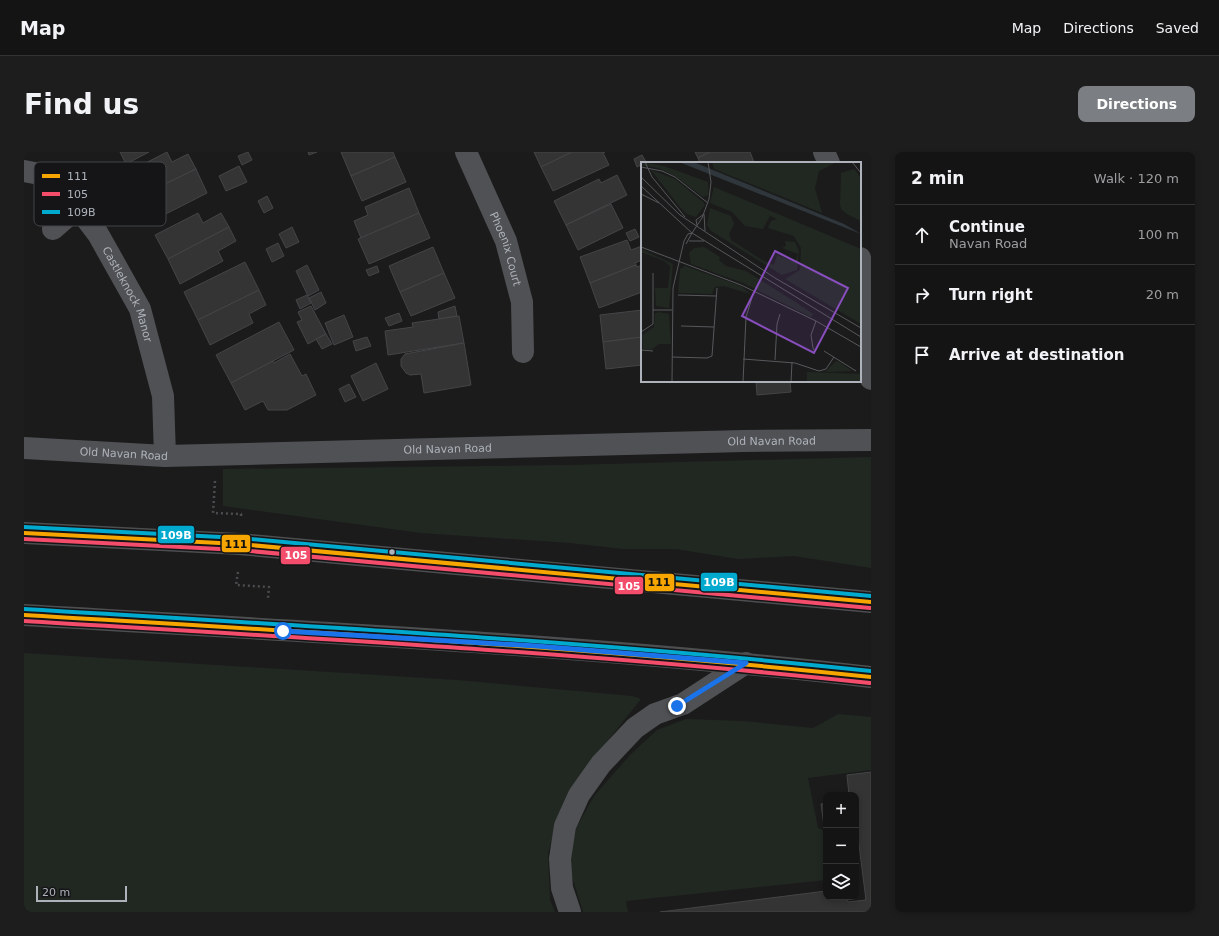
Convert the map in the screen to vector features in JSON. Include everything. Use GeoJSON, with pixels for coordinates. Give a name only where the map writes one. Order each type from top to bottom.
{"type":"FeatureCollection","features":[{"type":"Feature","properties":{"kind":"main road"},"geometry":{"type":"LineString","coordinates":[[24,533],[247,544],[871,602]]}},
{"type":"Feature","properties":{"kind":"main road"},"geometry":{"type":"LineString","coordinates":[[24,615],[536,646],[746,663],[871,677]]}},
{"type":"Feature","properties":{"kind":"street","name":"Phoenix Court"},"geometry":{"type":"LineString","coordinates":[[466,152],[506,241],[522,302],[523,352]]}},
{"type":"Feature","properties":{"kind":"street"},"geometry":{"type":"LineString","coordinates":[[824,152],[829,162]]}},
{"type":"Feature","properties":{"kind":"street","name":"Castleknock Manor"},"geometry":{"type":"LineString","coordinates":[[24,171],[34,173]]}},
{"type":"Feature","properties":{"kind":"street"},"geometry":{"type":"LineString","coordinates":[[53,229],[56,226]]}},
{"type":"Feature","properties":{"kind":"street","name":"Castleknock Manor"},"geometry":{"type":"LineString","coordinates":[[92,226],[140,309],[164,396],[165,456]]}},
{"type":"Feature","properties":{"kind":"street"},"geometry":{"type":"LineString","coordinates":[[861,263],[867,290],[871,379]]}},
{"type":"Feature","properties":{"kind":"street","name":"Old Navan Road"},"geometry":{"type":"LineString","coordinates":[[24,448],[165,456],[744,441],[871,440]]}},
{"type":"Feature","properties":{"kind":"street"},"geometry":{"type":"LineString","coordinates":[[570,912],[562,888],[560,859],[565,826],[580,795],[601,764],[635,728],[655,714],[683,704],[746,663]]}},
{"type":"Feature","properties":{"kind":"path"},"geometry":{"type":"LineString","coordinates":[[216,455],[213,513],[241,514],[241,521]]}},
{"type":"Feature","properties":{"kind":"path"},"geometry":{"type":"LineString","coordinates":[[238,572],[236,585],[269,587],[268,598]]}},
{"type":"Feature","properties":{"kind":"shaded area"},"geometry":{"type":"Polygon","coordinates":[[[871,457],[871,568],[794,556],[738,559],[676,549],[623,549],[570,543],[421,533],[223,506],[223,469],[569,465],[871,457]]]}},
{"type":"Feature","properties":{"kind":"shaded area"},"geometry":{"type":"Polygon","coordinates":[[[24,653],[457,680],[632,696],[641,699],[586,768],[557,822],[548,853],[550,900],[555,912],[24,912],[24,653]]]}},
{"type":"Feature","properties":{"kind":"shaded area"},"geometry":{"type":"Polygon","coordinates":[[[838,714],[871,717],[871,770],[808,778],[818,828],[823,830],[823,880],[626,901],[628,912],[583,912],[570,870],[573,834],[594,796],[630,755],[657,730],[686,719],[743,721],[813,728],[838,714]]]}},
{"type":"Feature","properties":{"kind":"building"},"geometry":{"type":"Polygon","coordinates":[[[120,152],[149,152],[130,162],[125,162],[120,152]]]}},
{"type":"Feature","properties":{"kind":"building"},"geometry":{"type":"Polygon","coordinates":[[[167,152],[172,162],[188,154],[196,169],[166,184],[166,162],[147,162],[167,152]]]}},
{"type":"Feature","properties":{"kind":"building"},"geometry":{"type":"Polygon","coordinates":[[[248,152],[252,160],[242,165],[238,156],[248,152]]]}},
{"type":"Feature","properties":{"kind":"building"},"geometry":{"type":"Polygon","coordinates":[[[308,152],[317,152],[309,155],[308,152]]]}},
{"type":"Feature","properties":{"kind":"building"},"geometry":{"type":"Polygon","coordinates":[[[341,152],[393,152],[395,157],[351,176],[341,152]]]}},
{"type":"Feature","properties":{"kind":"building"},"geometry":{"type":"Polygon","coordinates":[[[534,152],[572,152],[541,167],[534,152]]]}},
{"type":"Feature","properties":{"kind":"building"},"geometry":{"type":"Polygon","coordinates":[[[572,152],[605,152],[603,153],[609,165],[553,191],[541,167],[572,152]]]}},
{"type":"Feature","properties":{"kind":"building"},"geometry":{"type":"Polygon","coordinates":[[[695,152],[710,152],[698,158],[695,152]]]}},
{"type":"Feature","properties":{"kind":"building"},"geometry":{"type":"Polygon","coordinates":[[[710,152],[750,152],[754,162],[700,162],[698,158],[710,152]]]}},
{"type":"Feature","properties":{"kind":"building"},"geometry":{"type":"Polygon","coordinates":[[[642,155],[646,162],[641,162],[641,165],[637,167],[634,159],[642,155]]]}},
{"type":"Feature","properties":{"kind":"building"},"geometry":{"type":"Polygon","coordinates":[[[395,157],[406,182],[362,201],[351,176],[395,157]]]}},
{"type":"Feature","properties":{"kind":"building"},"geometry":{"type":"Polygon","coordinates":[[[239,166],[247,182],[226,191],[219,176],[239,166]]]}},
{"type":"Feature","properties":{"kind":"building"},"geometry":{"type":"Polygon","coordinates":[[[196,169],[207,193],[166,214],[166,184],[196,169]]]}},
{"type":"Feature","properties":{"kind":"building"},"geometry":{"type":"Polygon","coordinates":[[[617,175],[627,195],[566,225],[554,201],[599,179],[601,183],[617,175]]]}},
{"type":"Feature","properties":{"kind":"building"},"geometry":{"type":"Polygon","coordinates":[[[409,188],[419,213],[361,238],[354,221],[368,215],[365,207],[409,188]]]}},
{"type":"Feature","properties":{"kind":"building"},"geometry":{"type":"Polygon","coordinates":[[[267,196],[273,208],[264,213],[258,201],[267,196]]]}},
{"type":"Feature","properties":{"kind":"building"},"geometry":{"type":"Polygon","coordinates":[[[611,204],[623,228],[578,250],[566,225],[611,204]]]}},
{"type":"Feature","properties":{"kind":"building"},"geometry":{"type":"Polygon","coordinates":[[[198,213],[203,223],[221,213],[229,227],[168,259],[155,235],[198,213]]]}},
{"type":"Feature","properties":{"kind":"building"},"geometry":{"type":"Polygon","coordinates":[[[419,213],[430,238],[369,264],[358,239],[419,213]]]}},
{"type":"Feature","properties":{"kind":"building"},"geometry":{"type":"Polygon","coordinates":[[[229,227],[236,241],[218,251],[223,261],[180,284],[168,259],[229,227]]]}},
{"type":"Feature","properties":{"kind":"building"},"geometry":{"type":"Polygon","coordinates":[[[292,227],[299,242],[286,248],[279,234],[292,227]]]}},
{"type":"Feature","properties":{"kind":"building"},"geometry":{"type":"Polygon","coordinates":[[[635,229],[639,237],[630,241],[626,233],[635,229]]]}},
{"type":"Feature","properties":{"kind":"building"},"geometry":{"type":"Polygon","coordinates":[[[627,240],[631,250],[641,246],[641,260],[635,263],[636,265],[590,283],[580,257],[627,240]]]}},
{"type":"Feature","properties":{"kind":"building"},"geometry":{"type":"Polygon","coordinates":[[[278,243],[284,256],[272,262],[266,249],[278,243]]]}},
{"type":"Feature","properties":{"kind":"building"},"geometry":{"type":"Polygon","coordinates":[[[433,247],[444,273],[400,292],[389,266],[433,247]]]}},
{"type":"Feature","properties":{"kind":"building"},"geometry":{"type":"Polygon","coordinates":[[[245,262],[259,290],[198,320],[184,292],[245,262]]]}},
{"type":"Feature","properties":{"kind":"building"},"geometry":{"type":"Polygon","coordinates":[[[307,265],[319,290],[308,296],[296,271],[307,265]]]}},
{"type":"Feature","properties":{"kind":"building"},"geometry":{"type":"Polygon","coordinates":[[[636,265],[637,267],[641,265],[641,292],[599,308],[590,283],[636,265]]]}},
{"type":"Feature","properties":{"kind":"building"},"geometry":{"type":"Polygon","coordinates":[[[377,266],[379,272],[369,276],[366,270],[377,266]]]}},
{"type":"Feature","properties":{"kind":"building"},"geometry":{"type":"Polygon","coordinates":[[[444,273],[455,298],[411,316],[400,292],[444,273]]]}},
{"type":"Feature","properties":{"kind":"building"},"geometry":{"type":"Polygon","coordinates":[[[259,290],[266,305],[249,314],[253,323],[210,345],[198,320],[259,290]]]}},
{"type":"Feature","properties":{"kind":"building"},"geometry":{"type":"Polygon","coordinates":[[[321,292],[326,303],[315,310],[309,298],[321,292]]]}},
{"type":"Feature","properties":{"kind":"building"},"geometry":{"type":"Polygon","coordinates":[[[307,295],[311,303],[300,309],[296,300],[307,295]]]}},
{"type":"Feature","properties":{"kind":"building"},"geometry":{"type":"Polygon","coordinates":[[[311,306],[326,334],[308,344],[297,322],[302,320],[298,312],[311,306]]]}},
{"type":"Feature","properties":{"kind":"building"},"geometry":{"type":"Polygon","coordinates":[[[455,306],[457,316],[439,319],[438,312],[455,306]]]}},
{"type":"Feature","properties":{"kind":"building"},"geometry":{"type":"Polygon","coordinates":[[[641,310],[641,337],[603,342],[600,315],[641,310]]]}},
{"type":"Feature","properties":{"kind":"building"},"geometry":{"type":"Polygon","coordinates":[[[399,313],[402,321],[389,326],[385,318],[399,313]]]}},
{"type":"Feature","properties":{"kind":"building"},"geometry":{"type":"Polygon","coordinates":[[[344,315],[353,337],[334,345],[325,323],[344,315]]]}},
{"type":"Feature","properties":{"kind":"building"},"geometry":{"type":"Polygon","coordinates":[[[459,316],[464,343],[388,355],[385,331],[413,327],[412,323],[459,316]]]}},
{"type":"Feature","properties":{"kind":"building"},"geometry":{"type":"Polygon","coordinates":[[[279,322],[294,350],[231,383],[216,355],[279,322]]]}},
{"type":"Feature","properties":{"kind":"building"},"geometry":{"type":"Polygon","coordinates":[[[326,334],[332,344],[322,349],[316,339],[326,334]]]}},
{"type":"Feature","properties":{"kind":"building"},"geometry":{"type":"Polygon","coordinates":[[[367,337],[371,346],[356,351],[353,341],[367,337]]]}},
{"type":"Feature","properties":{"kind":"building"},"geometry":{"type":"Polygon","coordinates":[[[641,337],[641,365],[606,369],[603,342],[641,337]]]}},
{"type":"Feature","properties":{"kind":"building"},"geometry":{"type":"Polygon","coordinates":[[[464,343],[471,385],[424,393],[421,374],[410,375],[406,373],[401,366],[401,359],[405,354],[464,343]]]}},
{"type":"Feature","properties":{"kind":"building"},"geometry":{"type":"Polygon","coordinates":[[[290,354],[302,376],[306,374],[316,395],[287,410],[268,410],[263,401],[245,410],[231,383],[273,361],[274,363],[290,354]]]}},
{"type":"Feature","properties":{"kind":"building"},"geometry":{"type":"Polygon","coordinates":[[[376,363],[388,389],[363,401],[351,376],[376,363]]]}},
{"type":"Feature","properties":{"kind":"building"},"geometry":{"type":"Polygon","coordinates":[[[756,382],[790,382],[791,392],[757,395],[756,382]]]}},
{"type":"Feature","properties":{"kind":"building"},"geometry":{"type":"Polygon","coordinates":[[[349,384],[356,397],[345,402],[339,389],[349,384]]]}},
{"type":"Feature","properties":{"kind":"building"},"geometry":{"type":"Polygon","coordinates":[[[871,772],[871,912],[660,912],[823,891],[823,900],[848,900],[848,902],[866,900],[859,845],[859,792],[849,792],[847,775],[871,772]]]}},
{"type":"Feature","properties":{"kind":"building"},"geometry":{"type":"Polygon","coordinates":[[[821,804],[823,804],[823,819],[821,804]]]}},
{"type":"Feature","properties":{"kind":"transit line","name":"109B"},"geometry":{"type":"LineString","coordinates":[[24,527],[240,538],[871,596]]}},
{"type":"Feature","properties":{"kind":"transit line","name":"111"},"geometry":{"type":"LineString","coordinates":[[24,533],[239,544],[871,602]]}},
{"type":"Feature","properties":{"kind":"transit line","name":"105"},"geometry":{"type":"LineString","coordinates":[[24,539],[239,550],[870,608]]}},
{"type":"Feature","properties":{"kind":"transit line","name":"109B"},"geometry":{"type":"LineString","coordinates":[[24,609],[448,635],[765,660],[871,671]]}},
{"type":"Feature","properties":{"kind":"transit line","name":"111"},"geometry":{"type":"LineString","coordinates":[[24,615],[448,641],[765,666],[871,677]]}},
{"type":"Feature","properties":{"kind":"transit line","name":"105"},"geometry":{"type":"LineString","coordinates":[[24,621],[448,647],[765,672],[870,683]]}},
{"type":"Feature","properties":{"kind":"route"},"geometry":{"type":"LineString","coordinates":[[283,631],[536,646],[746,663],[683,704],[677,706]]}}]}
